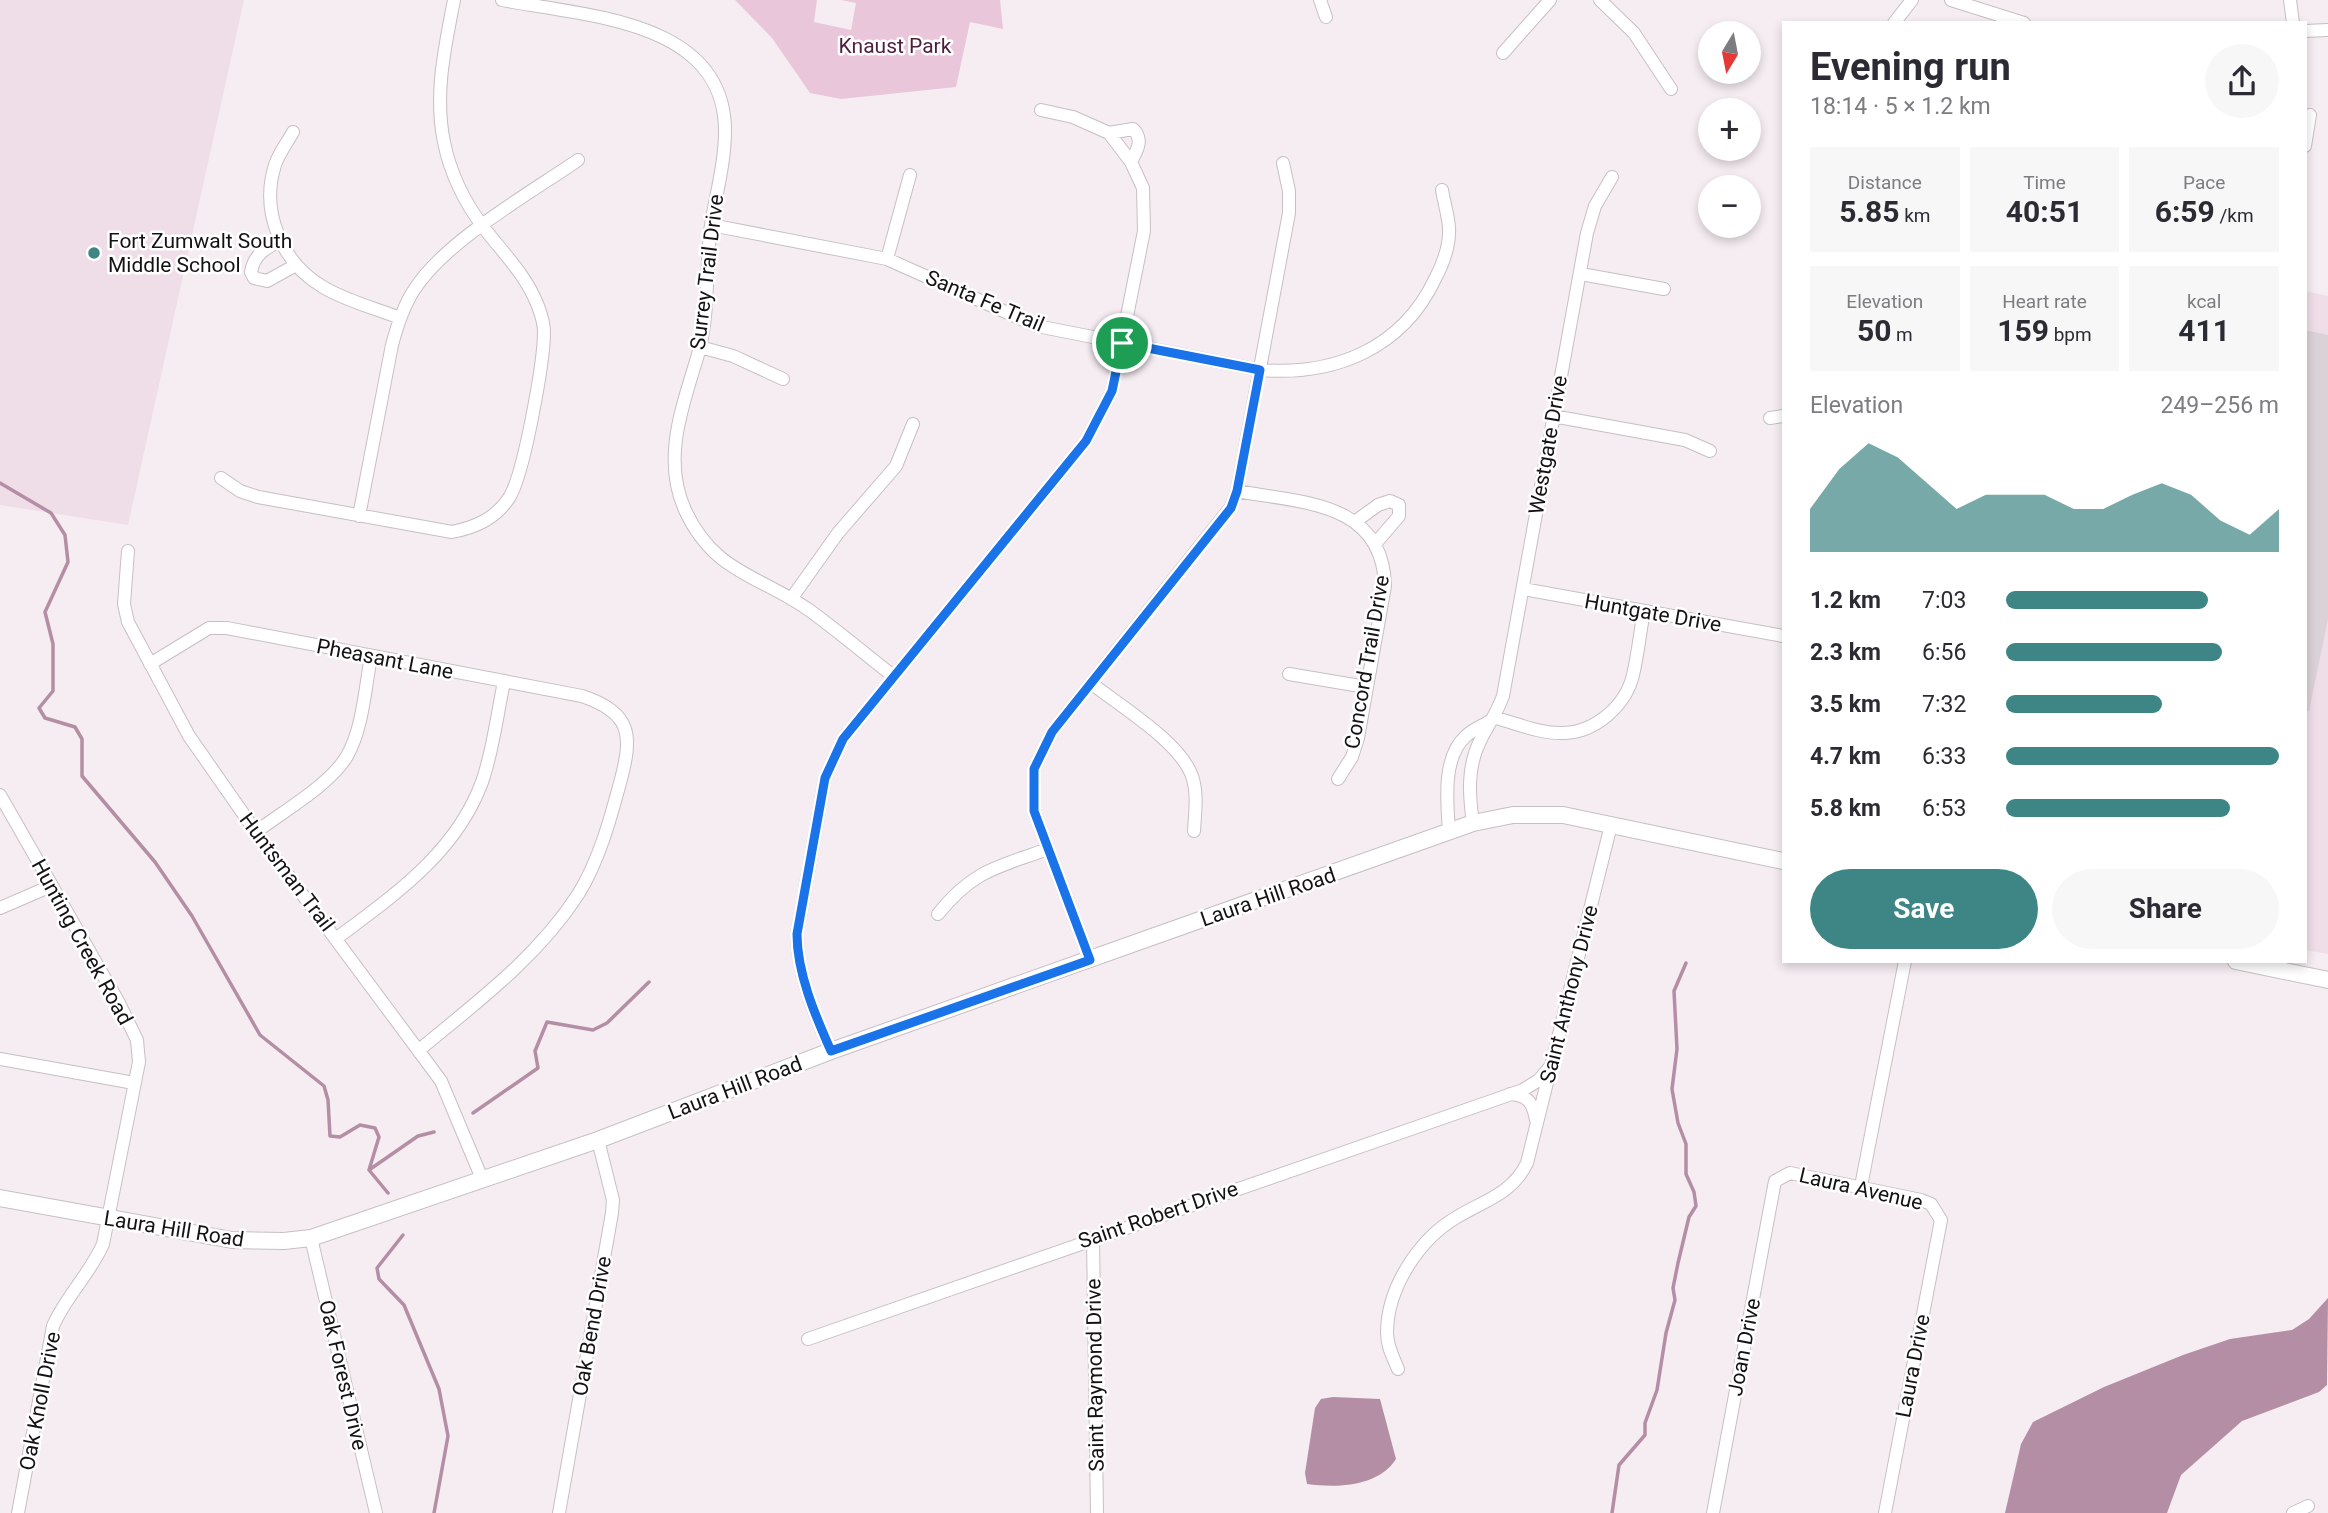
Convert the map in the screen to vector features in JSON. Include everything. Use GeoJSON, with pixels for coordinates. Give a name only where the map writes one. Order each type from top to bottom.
{"type":"FeatureCollection","features":[{"type":"Feature","properties":{"kind":"main road","name":"Laura Hill Road"},"geometry":{"type":"LineString","coordinates":[[0,1198],[232,1240],[285,1241],[311,1238],[483,1181],[831,1051],[1474,824],[1513,815],[1563,816],[1782,861]]}},
{"type":"Feature","properties":{"kind":"main road"},"geometry":{"type":"LineString","coordinates":[[2246,963],[2328,980]]}},
{"type":"Feature","properties":{"kind":"street"},"geometry":{"type":"LineString","coordinates":[[221,478],[240,491],[258,497],[452,532],[473,528],[490,519],[515,488],[542,355],[544,330],[529,286],[483,226],[452,171],[444,141],[440,82],[454,0]]}},
{"type":"Feature","properties":{"kind":"street","name":"Surrey Trail Drive"},"geometry":{"type":"LineString","coordinates":[[502,0],[558,5],[650,30],[690,52],[706,71],[723,111],[725,130],[711,225],[706,318],[675,440],[677,491],[699,534],[713,552],[734,570],[791,599],[892,675]]}},
{"type":"Feature","properties":{"kind":"street"},"geometry":{"type":"LineString","coordinates":[[1320,0],[1326,17]]}},
{"type":"Feature","properties":{"kind":"street"},"geometry":{"type":"LineString","coordinates":[[1503,53],[1550,0]]}},
{"type":"Feature","properties":{"kind":"street"},"geometry":{"type":"LineString","coordinates":[[1600,0],[1634,33],[1671,89]]}},
{"type":"Feature","properties":{"kind":"street"},"geometry":{"type":"LineString","coordinates":[[1896,21],[1912,0]]}},
{"type":"Feature","properties":{"kind":"street"},"geometry":{"type":"LineString","coordinates":[[1951,0],[2018,21]]}},
{"type":"Feature","properties":{"kind":"street"},"geometry":{"type":"LineString","coordinates":[[2290,0],[2293,21]]}},
{"type":"Feature","properties":{"kind":"street"},"geometry":{"type":"LineString","coordinates":[[2307,31],[2328,30]]}},
{"type":"Feature","properties":{"kind":"street"},"geometry":{"type":"LineString","coordinates":[[831,1051],[797,950],[798,917],[825,778],[843,739],[892,675],[1086,441],[1112,391],[1146,210],[1143,188],[1131,162],[1109,133],[1073,117],[1041,110]]}},
{"type":"Feature","properties":{"kind":"street"},"geometry":{"type":"LineString","coordinates":[[2307,134],[2310,115]]}},
{"type":"Feature","properties":{"kind":"street"},"geometry":{"type":"LineString","coordinates":[[1109,133],[1133,129],[1139,134],[1140,142],[1131,162]]}},
{"type":"Feature","properties":{"kind":"street"},"geometry":{"type":"LineString","coordinates":[[293,132],[276,163],[271,180],[271,202],[280,242],[296,265],[327,289],[400,318]]}},
{"type":"Feature","properties":{"kind":"street"},"geometry":{"type":"LineString","coordinates":[[359,516],[400,318],[414,290],[430,268],[483,226],[578,160]]}},
{"type":"Feature","properties":{"kind":"street"},"geometry":{"type":"LineString","coordinates":[[1090,960],[1034,811],[1034,769],[1052,732],[1231,508],[1237,491],[1289,213],[1289,191],[1283,163]]}},
{"type":"Feature","properties":{"kind":"street"},"geometry":{"type":"LineString","coordinates":[[887,259],[910,174]]}},
{"type":"Feature","properties":{"kind":"street","name":"Westgate Drive"},"geometry":{"type":"LineString","coordinates":[[1474,824],[1468,792],[1473,765],[1478,745],[1496,718],[1523,589],[1591,217],[1612,177]]}},
{"type":"Feature","properties":{"kind":"street","name":"Santa Fe Trail"},"geometry":{"type":"LineString","coordinates":[[711,225],[887,259],[1037,326],[1260,370],[1291,372],[1341,363],[1386,341],[1402,327],[1428,295],[1447,248],[1449,227],[1442,190]]}},
{"type":"Feature","properties":{"kind":"street"},"geometry":{"type":"LineString","coordinates":[[280,242],[268,247],[254,260],[251,272],[254,278],[267,281],[296,265]]}},
{"type":"Feature","properties":{"kind":"street"},"geometry":{"type":"LineString","coordinates":[[1580,274],[1664,289]]}},
{"type":"Feature","properties":{"kind":"street"},"geometry":{"type":"LineString","coordinates":[[700,347],[733,356],[783,379]]}},
{"type":"Feature","properties":{"kind":"street"},"geometry":{"type":"LineString","coordinates":[[1553,416],[1685,440],[1710,451]]}},
{"type":"Feature","properties":{"kind":"street"},"geometry":{"type":"LineString","coordinates":[[791,599],[838,533],[896,466],[913,424]]}},
{"type":"Feature","properties":{"kind":"street","name":"Concord Trail Drive"},"geometry":{"type":"LineString","coordinates":[[1237,491],[1321,506],[1356,521],[1375,544],[1384,567],[1385,586],[1352,757],[1338,779]]}},
{"type":"Feature","properties":{"kind":"street","name":"Concord Trail Drive"},"geometry":{"type":"LineString","coordinates":[[1356,521],[1378,505],[1390,501],[1399,505],[1399,516],[1375,544]]}},
{"type":"Feature","properties":{"kind":"street","name":"Huntsman Trail"},"geometry":{"type":"LineString","coordinates":[[128,551],[124,604],[128,622],[189,736],[256,832],[419,1050],[451,1101],[483,1181]]}},
{"type":"Feature","properties":{"kind":"street","name":"Huntgate Drive"},"geometry":{"type":"LineString","coordinates":[[1523,589],[1782,636]]}},
{"type":"Feature","properties":{"kind":"street"},"geometry":{"type":"LineString","coordinates":[[1449,831],[1447,792],[1454,756],[1465,737],[1496,718],[1535,730],[1565,733],[1579,730],[1607,716],[1619,706],[1633,676],[1644,611]]}},
{"type":"Feature","properties":{"kind":"street","name":"Pheasant Lane"},"geometry":{"type":"LineString","coordinates":[[150,664],[209,628],[227,628],[582,696],[607,704],[622,720],[627,744],[623,771],[607,830],[580,891],[549,934],[516,969],[419,1050]]}},
{"type":"Feature","properties":{"kind":"street"},"geometry":{"type":"LineString","coordinates":[[256,832],[326,779],[346,758],[356,734],[371,657]]}},
{"type":"Feature","properties":{"kind":"street"},"geometry":{"type":"LineString","coordinates":[[1289,674],[1366,687]]}},
{"type":"Feature","properties":{"kind":"street"},"geometry":{"type":"LineString","coordinates":[[337,938],[402,889],[444,848],[470,809],[483,779],[504,682]]}},
{"type":"Feature","properties":{"kind":"street"},"geometry":{"type":"LineString","coordinates":[[1091,683],[1169,744],[1183,759],[1192,775],[1196,793],[1194,831]]}},
{"type":"Feature","properties":{"kind":"street","name":"Hunting Creek Road"},"geometry":{"type":"LineString","coordinates":[[0,795],[119,1003],[136,1040],[139,1062],[108,1219]]}},
{"type":"Feature","properties":{"kind":"street","name":"Saint Anthony Drive"},"geometry":{"type":"LineString","coordinates":[[1398,1369],[1388,1345],[1387,1331],[1391,1307],[1409,1265],[1440,1229],[1511,1186],[1527,1163],[1611,825]]}},
{"type":"Feature","properties":{"kind":"street"},"geometry":{"type":"LineString","coordinates":[[938,914],[954,894],[981,873],[1048,849]]}},
{"type":"Feature","properties":{"kind":"street"},"geometry":{"type":"LineString","coordinates":[[0,908],[51,886]]}},
{"type":"Feature","properties":{"kind":"street"},"geometry":{"type":"LineString","coordinates":[[1861,1186],[1905,963]]}},
{"type":"Feature","properties":{"kind":"street"},"geometry":{"type":"LineString","coordinates":[[0,1059],[134,1083]]}},
{"type":"Feature","properties":{"kind":"street","name":"Saint Robert Drive"},"geometry":{"type":"LineString","coordinates":[[808,1339],[1510,1094],[1539,1080],[1550,1066]]}},
{"type":"Feature","properties":{"kind":"street"},"geometry":{"type":"LineString","coordinates":[[1510,1094],[1521,1095],[1530,1101],[1536,1123]]}},
{"type":"Feature","properties":{"kind":"street","name":"Oak Bend Drive"},"geometry":{"type":"LineString","coordinates":[[559,1513],[612,1213],[612,1200],[598,1140]]}},
{"type":"Feature","properties":{"kind":"street","name":"Laura Avenue"},"geometry":{"type":"LineString","coordinates":[[1775,1181],[1790,1173],[1922,1200],[1931,1204],[1941,1220]]}},
{"type":"Feature","properties":{"kind":"street","name":"Joan Drive"},"geometry":{"type":"LineString","coordinates":[[1713,1513],[1775,1181]]}},
{"type":"Feature","properties":{"kind":"street","name":"Oak Knoll Drive"},"geometry":{"type":"LineString","coordinates":[[18,1513],[53,1326],[61,1307],[94,1263],[108,1219]]}},
{"type":"Feature","properties":{"kind":"street","name":"Laura Drive"},"geometry":{"type":"LineString","coordinates":[[1885,1513],[1941,1220]]}},
{"type":"Feature","properties":{"kind":"street","name":"Oak Forest Drive"},"geometry":{"type":"LineString","coordinates":[[311,1238],[376,1513]]}},
{"type":"Feature","properties":{"kind":"street","name":"Saint Raymond Drive"},"geometry":{"type":"LineString","coordinates":[[1093,1238],[1097,1513]]}},
{"type":"Feature","properties":{"kind":"street"},"geometry":{"type":"LineString","coordinates":[[2293,1513],[2308,1506]]}},
{"type":"Feature","properties":{"kind":"shaded area","name":"Fort Zumwalt South Middle School"},"geometry":{"type":"Polygon","coordinates":[[[0,0],[244,0],[128,525],[0,505],[0,0]]]}},
{"type":"Feature","properties":{"kind":"shaded area"},"geometry":{"type":"Polygon","coordinates":[[[2307,291],[2328,296],[2328,954],[2307,950],[2307,291]]]}},
{"type":"Feature","properties":{"kind":"shaded area"},"geometry":{"type":"Polygon","coordinates":[[[2328,1298],[2327,1385],[2319,1392],[2242,1421],[2181,1475],[2167,1513],[2005,1513],[2021,1444],[2033,1422],[2104,1387],[2183,1355],[2230,1339],[2292,1330],[2309,1319],[2328,1298]]]}},
{"type":"Feature","properties":{"kind":"shaded area"},"geometry":{"type":"Polygon","coordinates":[[[1321,1399],[1380,1399],[1396,1459],[1379,1475],[1356,1484],[1307,1484],[1305,1473],[1315,1408],[1321,1399]]]}},
{"type":"Feature","properties":{"kind":"green space","name":"Knaust Park"},"geometry":{"type":"Polygon","coordinates":[[[735,0],[817,0],[814,22],[851,30],[856,3],[841,0],[1000,0],[1003,29],[970,22],[956,87],[841,99],[810,93],[772,38],[735,0]]]}},
{"type":"Feature","properties":{"kind":"building"},"geometry":{"type":"Polygon","coordinates":[[[2307,330],[2328,335],[2328,619],[2309,711],[2307,330]]]}},
{"type":"Feature","properties":{"kind":"waterway"},"geometry":{"type":"LineString","coordinates":[[0,483],[51,513],[65,535],[68,562],[45,612],[53,644],[53,691],[39,708],[45,718],[75,727],[82,739],[82,776],[155,862],[192,916],[260,1035],[324,1086],[328,1100],[330,1136],[340,1137],[360,1125],[375,1128],[379,1137],[369,1170],[388,1193]]}},
{"type":"Feature","properties":{"kind":"waterway"},"geometry":{"type":"LineString","coordinates":[[1612,1513],[1619,1465],[1645,1435],[1645,1423],[1657,1390],[1666,1333],[1675,1300],[1673,1288],[1678,1263],[1689,1217],[1696,1206],[1694,1192],[1686,1174],[1686,1144],[1678,1123],[1672,1089],[1677,1049],[1674,991],[1686,963]]}},
{"type":"Feature","properties":{"kind":"waterway"},"geometry":{"type":"LineString","coordinates":[[473,1113],[538,1068],[535,1051],[547,1022],[593,1030],[607,1023],[649,982]]}},
{"type":"Feature","properties":{"kind":"waterway"},"geometry":{"type":"LineString","coordinates":[[369,1170],[418,1136],[434,1132]]}},
{"type":"Feature","properties":{"kind":"waterway"},"geometry":{"type":"LineString","coordinates":[[403,1235],[377,1268],[379,1279],[404,1305],[439,1389],[448,1436],[434,1513]]}},
{"type":"Feature","properties":{"kind":"place","name":"Fort Zumwalt South Middle School"},"geometry":{"type":"Point","coordinates":[94,253]}},
{"type":"Feature","properties":{"kind":"route"},"geometry":{"type":"LineString","coordinates":[[1122,343],[1260,370],[1237,491],[1231,508],[1052,732],[1040,751],[1034,769],[1034,811],[1090,960],[831,1051],[804,979],[797,950],[797,934],[825,778],[833,758],[843,739],[892,675],[1086,441],[1102,415],[1112,391],[1122,343]]}}]}
